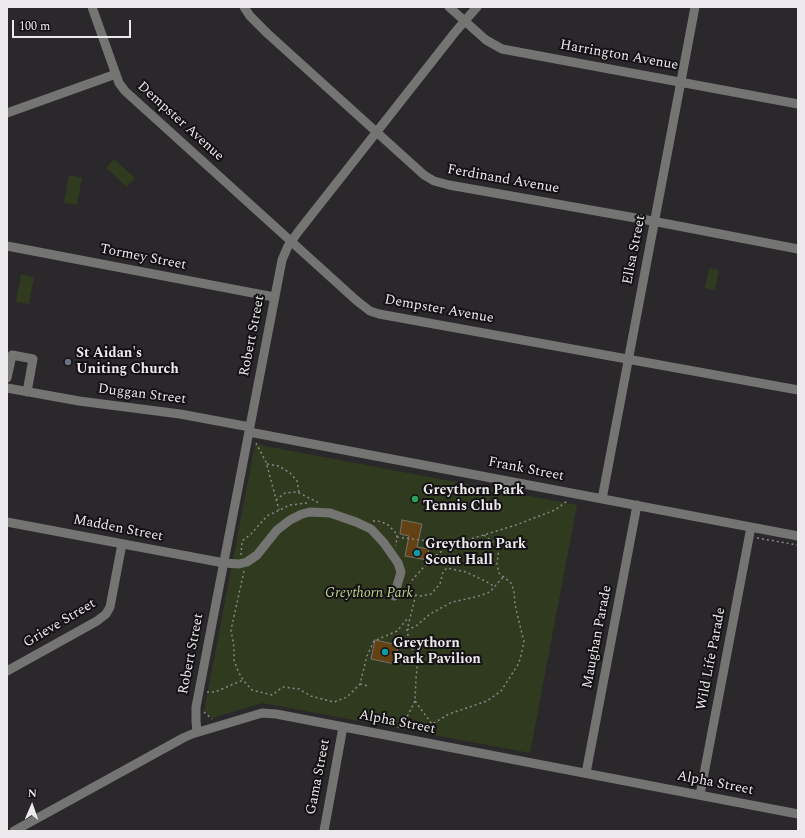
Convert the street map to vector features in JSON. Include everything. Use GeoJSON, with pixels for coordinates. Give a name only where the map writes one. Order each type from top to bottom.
{"type":"FeatureCollection","features":[{"type":"Feature","properties":{"kind":"street","name":"Dempster Avenue"},"geometry":{"type":"LineString","coordinates":[[92,7],[116,74],[125,91],[357,301],[374,312],[798,390]]}},
{"type":"Feature","properties":{"kind":"street","name":"Ferdinand Avenue"},"geometry":{"type":"LineString","coordinates":[[244,7],[255,22],[429,179],[441,184],[798,249]]}},
{"type":"Feature","properties":{"kind":"street","name":"Harrington Avenue"},"geometry":{"type":"LineString","coordinates":[[449,7],[486,40],[502,49],[798,104]]}},
{"type":"Feature","properties":{"kind":"street","name":"Robert Street"},"geometry":{"type":"LineString","coordinates":[[197,728],[196,707],[282,260],[291,242],[477,7]]}},
{"type":"Feature","properties":{"kind":"street","name":"Ellsa Street"},"geometry":{"type":"LineString","coordinates":[[602,499],[695,7]]}},
{"type":"Feature","properties":{"kind":"street"},"geometry":{"type":"LineString","coordinates":[[7,113],[116,74]]}},
{"type":"Feature","properties":{"kind":"street","name":"Tormey Street"},"geometry":{"type":"LineString","coordinates":[[7,246],[274,297]]}},
{"type":"Feature","properties":{"kind":"street"},"geometry":{"type":"LineString","coordinates":[[7,378],[12,355],[33,359],[27,392]]}},
{"type":"Feature","properties":{"kind":"street","name":"Duggan Street"},"geometry":{"type":"LineString","coordinates":[[7,388],[89,403],[189,416],[249,429]]}},
{"type":"Feature","properties":{"kind":"street","name":"Frank Street"},"geometry":{"type":"LineString","coordinates":[[249,429],[798,536]]}},
{"type":"Feature","properties":{"kind":"street","name":"Maughan Parade"},"geometry":{"type":"LineString","coordinates":[[586,773],[637,505]]}},
{"type":"Feature","properties":{"kind":"street"},"geometry":{"type":"LineString","coordinates":[[243,564],[256,555],[283,524],[302,514],[318,512],[330,513],[371,530],[384,543],[398,563],[401,572],[394,596]]}},
{"type":"Feature","properties":{"kind":"street","name":"Madden Street"},"geometry":{"type":"LineString","coordinates":[[7,522],[224,563],[243,564]]}},
{"type":"Feature","properties":{"kind":"street","name":"Wild Life Parade"},"geometry":{"type":"LineString","coordinates":[[700,795],[751,527]]}},
{"type":"Feature","properties":{"kind":"street","name":"Grieve Street"},"geometry":{"type":"LineString","coordinates":[[7,672],[97,621],[106,614],[110,607],[122,544]]}},
{"type":"Feature","properties":{"kind":"street","name":"Alpha Street"},"geometry":{"type":"LineString","coordinates":[[14,831],[182,738],[197,728],[262,713],[276,714],[798,814]]}},
{"type":"Feature","properties":{"kind":"street","name":"Gama Street"},"geometry":{"type":"LineString","coordinates":[[324,831],[343,727]]}},
{"type":"Feature","properties":{"kind":"path"},"geometry":{"type":"LineString","coordinates":[[255,441],[267,464],[279,510]]}},
{"type":"Feature","properties":{"kind":"path"},"geometry":{"type":"LineString","coordinates":[[267,464],[279,466],[290,473],[297,480],[299,494]]}},
{"type":"Feature","properties":{"kind":"path"},"geometry":{"type":"LineString","coordinates":[[276,500],[285,493],[299,494],[319,503],[290,505],[279,510],[267,516],[251,534],[242,541],[240,553],[244,572],[231,630],[234,647],[234,660],[243,680],[252,690],[272,695],[283,688],[299,689],[311,696],[334,702],[347,698],[360,684],[367,656],[374,641],[397,631],[410,617]]}},
{"type":"Feature","properties":{"kind":"path"},"geometry":{"type":"LineString","coordinates":[[370,520],[378,520],[387,524],[397,534],[396,550],[399,559],[398,563]]}},
{"type":"Feature","properties":{"kind":"path"},"geometry":{"type":"LineString","coordinates":[[397,730],[407,717],[415,701],[418,659],[410,645],[407,630],[415,598],[413,592],[408,588],[413,579],[433,557],[450,546],[484,535],[499,547],[497,564],[499,573],[510,583],[514,591],[515,606],[524,642],[519,663],[501,691],[487,701],[449,714],[432,724],[415,701]]}},
{"type":"Feature","properties":{"kind":"path"},"geometry":{"type":"LineString","coordinates":[[397,537],[435,542],[450,546]]}},
{"type":"Feature","properties":{"kind":"path"},"geometry":{"type":"LineString","coordinates":[[414,595],[421,596],[431,594],[440,584],[443,572],[447,568],[466,572],[495,587]]}},
{"type":"Feature","properties":{"kind":"path"},"geometry":{"type":"LineString","coordinates":[[407,630],[416,626],[430,614],[452,602],[476,597],[490,592],[503,577]]}},
{"type":"Feature","properties":{"kind":"path"},"geometry":{"type":"LineString","coordinates":[[206,698],[207,692],[215,692],[243,680]]}},
{"type":"Feature","properties":{"kind":"path"},"geometry":{"type":"LineString","coordinates":[[360,684],[368,686]]}},
{"type":"Feature","properties":{"kind":"path"},"geometry":{"type":"LineString","coordinates":[[197,728],[212,719],[203,712]]}},
{"type":"Feature","properties":{"kind":"green space"},"geometry":{"type":"Polygon","coordinates":[[[114,159],[135,178],[127,187],[106,168],[114,159]]]}},
{"type":"Feature","properties":{"kind":"green space"},"geometry":{"type":"Polygon","coordinates":[[[69,175],[82,178],[77,205],[64,203],[69,175]]]}},
{"type":"Feature","properties":{"kind":"green space"},"geometry":{"type":"Polygon","coordinates":[[[709,268],[719,270],[715,290],[705,288],[709,268]]]}},
{"type":"Feature","properties":{"kind":"green space"},"geometry":{"type":"Polygon","coordinates":[[[21,274],[34,277],[29,304],[16,302],[21,274]]]}},
{"type":"Feature","properties":{"kind":"green space","name":"Greythorn Park"},"geometry":{"type":"Polygon","coordinates":[[[255,444],[577,505],[530,753],[263,703],[212,718],[204,711],[255,444]]]}},
{"type":"Feature","properties":{"kind":"building"},"geometry":{"type":"Polygon","coordinates":[[[402,520],[422,524],[417,547],[429,549],[427,560],[405,556],[409,536],[400,534],[402,520]]]}},
{"type":"Feature","properties":{"kind":"building","name":"Greythorn Park Pavilion"},"geometry":{"type":"Polygon","coordinates":[[[375,640],[398,645],[395,664],[371,659],[375,640]]]}},
{"type":"Feature","properties":{"kind":"place","name":"St Aidan's Uniting Church"},"geometry":{"type":"Point","coordinates":[68,362]}},
{"type":"Feature","properties":{"kind":"place","name":"Greythorn Park Tennis Club"},"geometry":{"type":"Point","coordinates":[415,499]}},
{"type":"Feature","properties":{"kind":"place","name":"Greythorn Park Scout Hall"},"geometry":{"type":"Point","coordinates":[417,553]}},
{"type":"Feature","properties":{"kind":"place","name":"Greythorn Park Pavilion"},"geometry":{"type":"Point","coordinates":[385,652]}}]}
